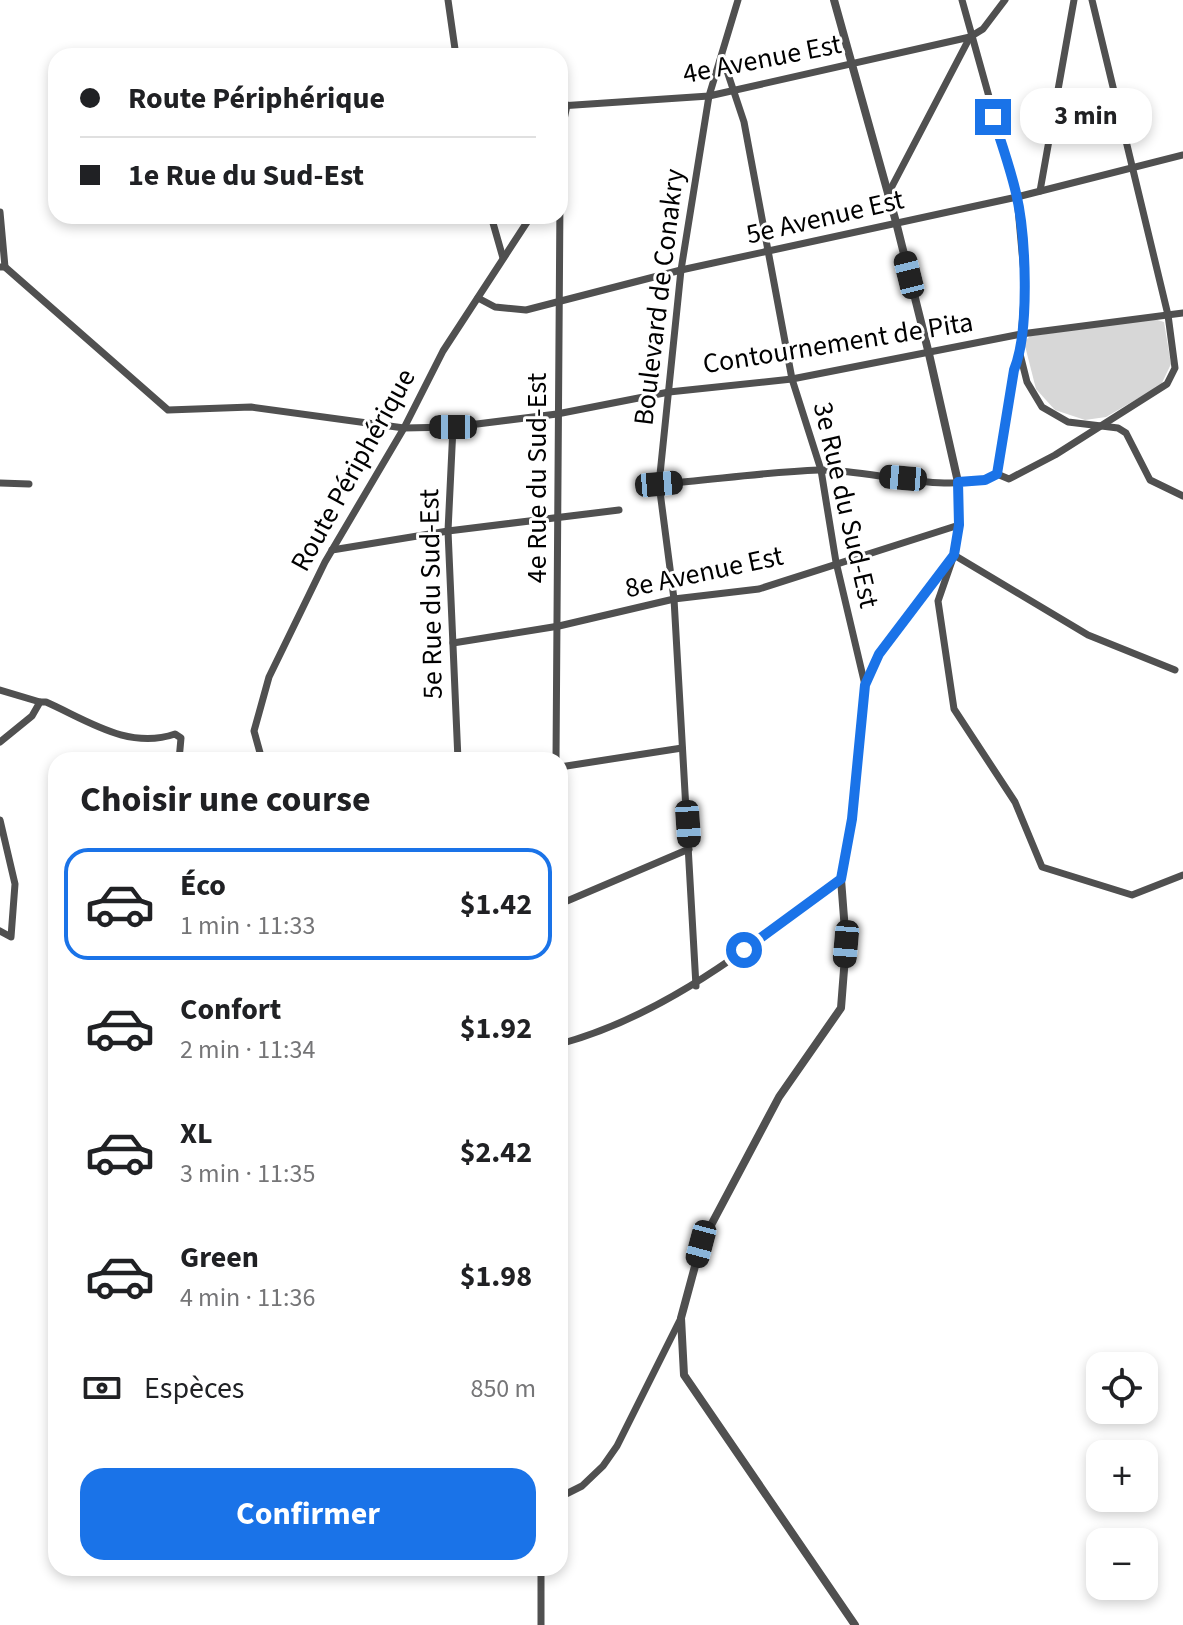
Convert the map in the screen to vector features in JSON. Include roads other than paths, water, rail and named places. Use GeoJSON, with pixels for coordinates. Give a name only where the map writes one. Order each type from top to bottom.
{"type":"FeatureCollection","features":[{"type":"Feature","properties":{"kind":"street"},"geometry":{"type":"LineString","coordinates":[[448,0],[455,48]]}},
{"type":"Feature","properties":{"kind":"street","name":"Boulevard de Conakry"},"geometry":{"type":"LineString","coordinates":[[696,986],[674,599],[659,484],[681,270],[709,96],[738,0]]}},
{"type":"Feature","properties":{"kind":"street"},"geometry":{"type":"LineString","coordinates":[[834,0],[896,222],[958,482],[959,525],[954,555],[938,601],[954,709],[1015,802],[1042,867],[1132,895],[1183,875]]}},
{"type":"Feature","properties":{"kind":"street"},"geometry":{"type":"LineString","coordinates":[[962,0],[1017,197],[1025,285],[1020,354],[1027,382],[1042,407],[1068,422],[1098,425],[1126,433],[1150,480],[1183,496]]}},
{"type":"Feature","properties":{"kind":"street"},"geometry":{"type":"LineString","coordinates":[[888,194],[970,37],[983,29],[1005,0]]}},
{"type":"Feature","properties":{"kind":"street"},"geometry":{"type":"LineString","coordinates":[[1040,191],[1074,0]]}},
{"type":"Feature","properties":{"kind":"street"},"geometry":{"type":"LineString","coordinates":[[659,484],[821,470],[958,482],[985,480],[997,474],[1009,479],[1055,455],[1167,384],[1175,368],[1168,315],[1129,166],[1092,0]]}},
{"type":"Feature","properties":{"kind":"street","name":"4e Avenue Est"},"geometry":{"type":"LineString","coordinates":[[568,106],[709,96],[970,37]]}},
{"type":"Feature","properties":{"kind":"street","name":"3e Rue du Sud-Est"},"geometry":{"type":"LineString","coordinates":[[721,54],[734,88],[792,379],[821,470],[836,562],[865,685]]}},
{"type":"Feature","properties":{"kind":"street","name":"5e Avenue Est"},"geometry":{"type":"LineString","coordinates":[[478,298],[495,307],[526,310],[681,270],[769,254],[1183,155]]}},
{"type":"Feature","properties":{"kind":"street"},"geometry":{"type":"LineString","coordinates":[[0,212],[3,267]]}},
{"type":"Feature","properties":{"kind":"street"},"geometry":{"type":"LineString","coordinates":[[493,224],[503,258]]}},
{"type":"Feature","properties":{"kind":"street","name":"Route Périphérique"},"geometry":{"type":"LineString","coordinates":[[260,752],[254,731],[269,677],[332,550],[404,428],[443,351],[526,224]]}},
{"type":"Feature","properties":{"kind":"street","name":"4e Rue du Sud-Est"},"geometry":{"type":"LineString","coordinates":[[556,752],[560,224]]}},
{"type":"Feature","properties":{"kind":"street","name":"Contournement de Pita"},"geometry":{"type":"LineString","coordinates":[[3,267],[168,410],[251,407],[404,428],[453,427],[557,414],[669,392],[792,379],[1021,334],[1183,313]]}},
{"type":"Feature","properties":{"kind":"street"},"geometry":{"type":"LineString","coordinates":[[997,474],[1014,370],[1020,354]]}},
{"type":"Feature","properties":{"kind":"street","name":"5e Rue du Sud-Est"},"geometry":{"type":"LineString","coordinates":[[453,427],[448,531],[458,752]]}},
{"type":"Feature","properties":{"kind":"street"},"geometry":{"type":"LineString","coordinates":[[0,483],[29,484]]}},
{"type":"Feature","properties":{"kind":"street"},"geometry":{"type":"LineString","coordinates":[[332,550],[448,531],[619,510]]}},
{"type":"Feature","properties":{"kind":"street","name":"8e Avenue Est"},"geometry":{"type":"LineString","coordinates":[[453,643],[559,626],[674,599],[759,589],[959,525]]}},
{"type":"Feature","properties":{"kind":"street"},"geometry":{"type":"LineString","coordinates":[[954,555],[1088,635],[1175,670]]}},
{"type":"Feature","properties":{"kind":"street"},"geometry":{"type":"LineString","coordinates":[[568,1493],[582,1486],[603,1466],[617,1446],[681,1318],[701,1244],[779,1097],[841,1008],[846,944],[841,879],[852,819],[865,685],[879,654],[954,555]]}},
{"type":"Feature","properties":{"kind":"street"},"geometry":{"type":"LineString","coordinates":[[0,690],[64,710],[88,725],[118,734],[142,738],[175,734],[181,738],[180,752]]}},
{"type":"Feature","properties":{"kind":"street"},"geometry":{"type":"LineString","coordinates":[[0,742],[32,716],[40,702]]}},
{"type":"Feature","properties":{"kind":"street"},"geometry":{"type":"LineString","coordinates":[[568,766],[682,748]]}},
{"type":"Feature","properties":{"kind":"street"},"geometry":{"type":"LineString","coordinates":[[0,820],[15,884],[11,937],[0,931]]}},
{"type":"Feature","properties":{"kind":"street"},"geometry":{"type":"LineString","coordinates":[[568,901],[689,849]]}},
{"type":"Feature","properties":{"kind":"street"},"geometry":{"type":"LineString","coordinates":[[568,1042],[603,1033],[696,986],[841,879]]}},
{"type":"Feature","properties":{"kind":"street"},"geometry":{"type":"LineString","coordinates":[[681,1318],[684,1375],[855,1625]]}},
{"type":"Feature","properties":{"kind":"street"},"geometry":{"type":"LineString","coordinates":[[541,1576],[541,1625]]}}]}
